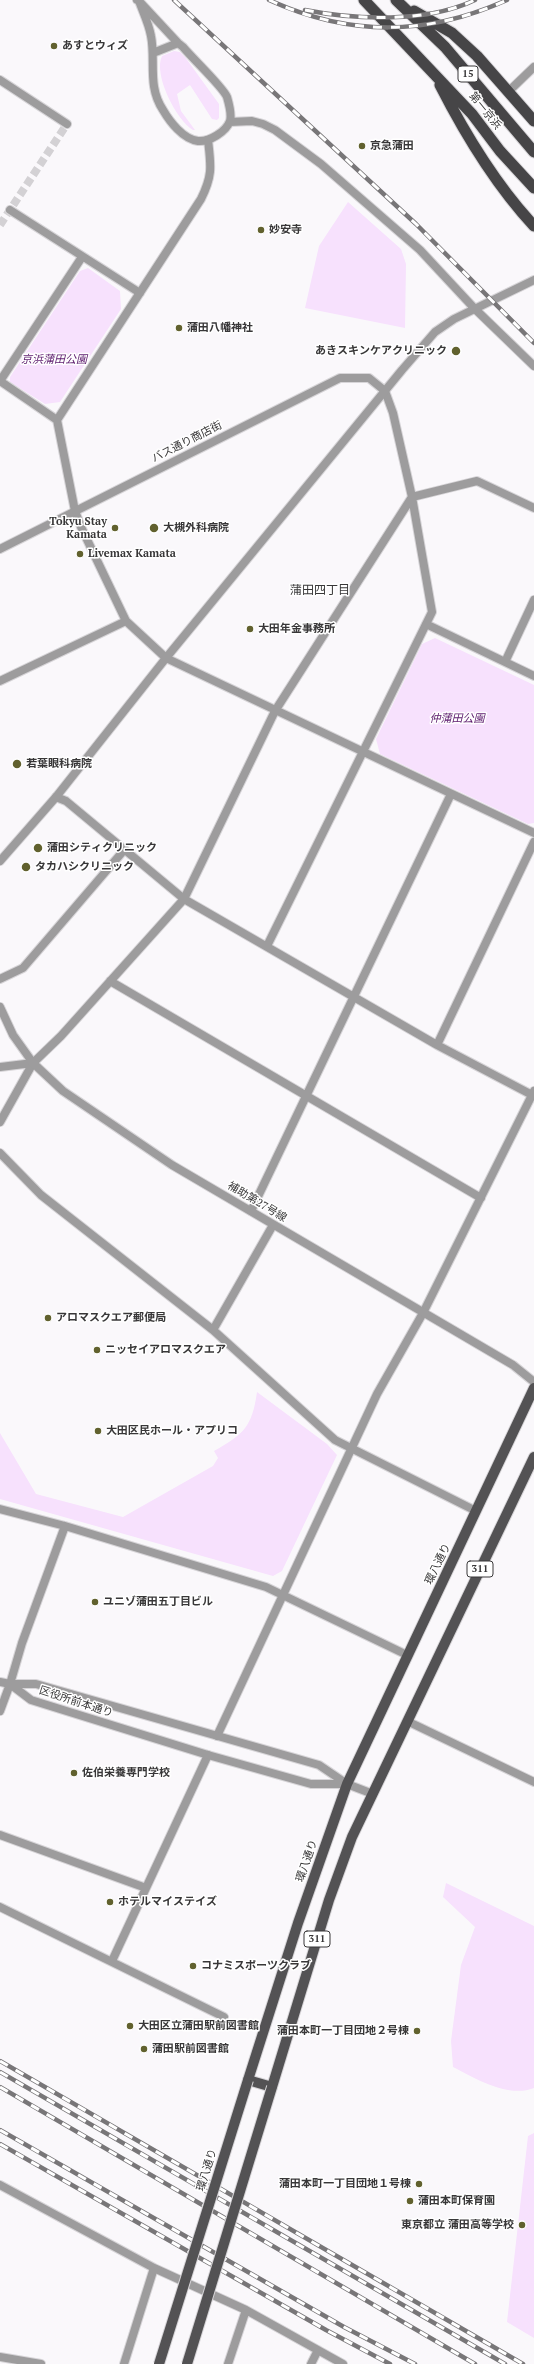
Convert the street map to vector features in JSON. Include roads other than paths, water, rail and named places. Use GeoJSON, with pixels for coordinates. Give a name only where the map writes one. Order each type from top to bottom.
{"type":"FeatureCollection","features":[{"type":"Feature","properties":{"kind":"highway","name":"第一京浜"},"geometry":{"type":"LineString","coordinates":[[364,0],[434,72],[534,188]]}},
{"type":"Feature","properties":{"kind":"highway","name":"第一京浜"},"geometry":{"type":"LineString","coordinates":[[400,0],[445,47],[534,152]]}},
{"type":"Feature","properties":{"kind":"highway"},"geometry":{"type":"LineString","coordinates":[[400,0],[452,33],[477,56],[534,121]]}},
{"type":"Feature","properties":{"kind":"highway"},"geometry":{"type":"LineString","coordinates":[[434,72],[461,125],[483,160],[514,204],[534,226]]}},
{"type":"Feature","properties":{"kind":"main road","name":"環八通り"},"geometry":{"type":"LineString","coordinates":[[159,2364],[298,1923],[347,1784],[534,1388]]}},
{"type":"Feature","properties":{"kind":"main road","name":"311"},"geometry":{"type":"LineString","coordinates":[[187,2364],[329,1900],[352,1838],[409,1722],[534,1457]]}},
{"type":"Feature","properties":{"kind":"main road"},"geometry":{"type":"LineString","coordinates":[[248,2080],[272,2087]]}},
{"type":"Feature","properties":{"kind":"street"},"geometry":{"type":"LineString","coordinates":[[138,1],[224,93],[231,114],[230,122],[221,133],[208,140],[199,141],[184,135],[162,109],[152,79],[153,53],[151,35],[138,1]]}},
{"type":"Feature","properties":{"kind":"street"},"geometry":{"type":"LineString","coordinates":[[153,53],[178,43]]}},
{"type":"Feature","properties":{"kind":"street"},"geometry":{"type":"LineString","coordinates":[[509,91],[534,67]]}},
{"type":"Feature","properties":{"kind":"street"},"geometry":{"type":"LineString","coordinates":[[1,83],[67,124]]}},
{"type":"Feature","properties":{"kind":"street"},"geometry":{"type":"LineString","coordinates":[[230,122],[252,121],[263,124],[275,130],[321,164],[420,250],[474,308],[534,366]]}},
{"type":"Feature","properties":{"kind":"street"},"geometry":{"type":"LineString","coordinates":[[56,420],[140,293],[210,182],[211,170],[208,140]]}},
{"type":"Feature","properties":{"kind":"street"},"geometry":{"type":"LineString","coordinates":[[10,210],[140,293]]}},
{"type":"Feature","properties":{"kind":"street"},"geometry":{"type":"LineString","coordinates":[[82,257],[0,381],[56,420],[75,511],[126,621],[166,658],[534,832]]}},
{"type":"Feature","properties":{"kind":"street"},"geometry":{"type":"LineString","coordinates":[[0,862],[56,797],[166,658],[435,332],[474,308],[534,280]]}},
{"type":"Feature","properties":{"kind":"street","name":"バス通り商店街"},"geometry":{"type":"LineString","coordinates":[[0,548],[340,378],[369,378],[385,391]]}},
{"type":"Feature","properties":{"kind":"street"},"geometry":{"type":"LineString","coordinates":[[267,946],[432,612],[431,598],[412,497],[393,413],[385,391]]}},
{"type":"Feature","properties":{"kind":"street"},"geometry":{"type":"LineString","coordinates":[[0,1122],[33,1063],[61,1036],[184,899],[275,710],[412,497],[477,481],[534,508]]}},
{"type":"Feature","properties":{"kind":"street"},"geometry":{"type":"LineString","coordinates":[[505,662],[534,600]]}},
{"type":"Feature","properties":{"kind":"street"},"geometry":{"type":"LineString","coordinates":[[0,681],[126,621]]}},
{"type":"Feature","properties":{"kind":"street"},"geometry":{"type":"LineString","coordinates":[[426,624],[534,676]]}},
{"type":"Feature","properties":{"kind":"street"},"geometry":{"type":"LineString","coordinates":[[251,1211],[451,794]]}},
{"type":"Feature","properties":{"kind":"street"},"geometry":{"type":"LineString","coordinates":[[56,797],[66,801],[184,899],[438,1045],[533,1094],[423,1313],[377,1394],[282,1594],[217,1736]]}},
{"type":"Feature","properties":{"kind":"street"},"geometry":{"type":"LineString","coordinates":[[438,1045],[534,842]]}},
{"type":"Feature","properties":{"kind":"street"},"geometry":{"type":"LineString","coordinates":[[0,979],[23,968],[125,849]]}},
{"type":"Feature","properties":{"kind":"street"},"geometry":{"type":"LineString","coordinates":[[110,982],[481,1198]]}},
{"type":"Feature","properties":{"kind":"street","name":"補助第27号線"},"geometry":{"type":"LineString","coordinates":[[0,1007],[13,1035],[33,1063],[64,1091],[138,1143],[273,1225],[513,1366],[534,1382]]}},
{"type":"Feature","properties":{"kind":"street"},"geometry":{"type":"LineString","coordinates":[[0,1067],[33,1063]]}},
{"type":"Feature","properties":{"kind":"street"},"geometry":{"type":"LineString","coordinates":[[0,1153],[41,1195],[213,1330],[335,1440],[476,1511]]}},
{"type":"Feature","properties":{"kind":"street"},"geometry":{"type":"LineString","coordinates":[[213,1330],[273,1225]]}},
{"type":"Feature","properties":{"kind":"street"},"geometry":{"type":"LineString","coordinates":[[0,1509],[65,1526],[266,1587],[407,1655]]}},
{"type":"Feature","properties":{"kind":"street"},"geometry":{"type":"LineString","coordinates":[[0,1711],[10,1684],[22,1643],[65,1526]]}},
{"type":"Feature","properties":{"kind":"street"},"geometry":{"type":"LineString","coordinates":[[0,1682],[10,1684]]}},
{"type":"Feature","properties":{"kind":"street","name":"区役所前本通り"},"geometry":{"type":"LineString","coordinates":[[10,1684],[36,1684],[319,1765],[347,1784]]}},
{"type":"Feature","properties":{"kind":"street","name":"区役所前本通り"},"geometry":{"type":"LineString","coordinates":[[10,1684],[31,1700],[208,1756],[311,1784],[347,1784]]}},
{"type":"Feature","properties":{"kind":"street"},"geometry":{"type":"LineString","coordinates":[[409,1722],[534,1782]]}},
{"type":"Feature","properties":{"kind":"street"},"geometry":{"type":"LineString","coordinates":[[112,1961],[208,1756]]}},
{"type":"Feature","properties":{"kind":"street"},"geometry":{"type":"LineString","coordinates":[[347,1784],[373,1794]]}},
{"type":"Feature","properties":{"kind":"street"},"geometry":{"type":"LineString","coordinates":[[0,1835],[146,1888]]}},
{"type":"Feature","properties":{"kind":"street"},"geometry":{"type":"LineString","coordinates":[[0,1907],[112,1961],[224,2018]]}},
{"type":"Feature","properties":{"kind":"street"},"geometry":{"type":"LineString","coordinates":[[0,2185],[154,2268],[246,2310],[343,2364]]}},
{"type":"Feature","properties":{"kind":"street"},"geometry":{"type":"LineString","coordinates":[[124,2364],[154,2268]]}},
{"type":"Feature","properties":{"kind":"street"},"geometry":{"type":"LineString","coordinates":[[228,2364],[246,2310]]}},
{"type":"Feature","properties":{"kind":"street"},"geometry":{"type":"LineString","coordinates":[[311,2364],[318,2350]]}},
{"type":"Feature","properties":{"kind":"street"},"geometry":{"type":"LineString","coordinates":[[0,2357],[41,2364]]}},
{"type":"Feature","properties":{"kind":"tunnel"},"geometry":{"type":"LineString","coordinates":[[0,225],[67,124]]}},
{"type":"Feature","properties":{"kind":"railway"},"geometry":{"type":"LineString","coordinates":[[174,0],[416,224],[534,343]]}},
{"type":"Feature","properties":{"kind":"railway"},"geometry":{"type":"LineString","coordinates":[[269,0],[299,12],[329,21],[359,26],[388,27],[418,26],[447,20],[477,12],[507,0]]}},
{"type":"Feature","properties":{"kind":"railway"},"geometry":{"type":"LineString","coordinates":[[305,10],[346,16],[414,16],[435,13],[475,0]]}},
{"type":"Feature","properties":{"kind":"railway"},"geometry":{"type":"LineString","coordinates":[[0,2061],[523,2364]]}},
{"type":"Feature","properties":{"kind":"railway"},"geometry":{"type":"LineString","coordinates":[[0,2072],[505,2364]]}},
{"type":"Feature","properties":{"kind":"railway"},"geometry":{"type":"LineString","coordinates":[[0,2087],[475,2364]]}},
{"type":"Feature","properties":{"kind":"railway"},"geometry":{"type":"LineString","coordinates":[[0,2130],[344,2327],[415,2364]]}},
{"type":"Feature","properties":{"kind":"railway"},"geometry":{"type":"LineString","coordinates":[[0,2144],[326,2330],[390,2364]]}},
{"type":"Feature","properties":{"kind":"place","name":"あすとウィズ"},"geometry":{"type":"Point","coordinates":[54,46]}},
{"type":"Feature","properties":{"kind":"place","name":"京急蒲田"},"geometry":{"type":"Point","coordinates":[362,146]}},
{"type":"Feature","properties":{"kind":"place","name":"妙安寺"},"geometry":{"type":"Point","coordinates":[261,230]}},
{"type":"Feature","properties":{"kind":"place","name":"蒲田八幡神社"},"geometry":{"type":"Point","coordinates":[179,328]}},
{"type":"Feature","properties":{"kind":"place","name":"あきスキンケアクリニック"},"geometry":{"type":"Point","coordinates":[456,351]}},
{"type":"Feature","properties":{"kind":"place","name":"Tokyu Stay Kamata"},"geometry":{"type":"Point","coordinates":[115,528]}},
{"type":"Feature","properties":{"kind":"place","name":"大槻外科病院"},"geometry":{"type":"Point","coordinates":[154,528]}},
{"type":"Feature","properties":{"kind":"place","name":"Livemax Kamata"},"geometry":{"type":"Point","coordinates":[80,554]}},
{"type":"Feature","properties":{"kind":"place","name":"大田年金事務所"},"geometry":{"type":"Point","coordinates":[250,629]}},
{"type":"Feature","properties":{"kind":"place","name":"若葉眼科病院"},"geometry":{"type":"Point","coordinates":[17,764]}},
{"type":"Feature","properties":{"kind":"place","name":"蒲田シティクリニック"},"geometry":{"type":"Point","coordinates":[38,848]}},
{"type":"Feature","properties":{"kind":"place","name":"タカハシクリニック"},"geometry":{"type":"Point","coordinates":[26,867]}},
{"type":"Feature","properties":{"kind":"place","name":"アロマスクエア郵便局"},"geometry":{"type":"Point","coordinates":[48,1318]}},
{"type":"Feature","properties":{"kind":"place","name":"ニッセイアロマスクエア"},"geometry":{"type":"Point","coordinates":[97,1350]}},
{"type":"Feature","properties":{"kind":"place","name":"大田区民ホール・アプリコ"},"geometry":{"type":"Point","coordinates":[98,1431]}},
{"type":"Feature","properties":{"kind":"place","name":"ユニゾ蒲田五丁目ビル"},"geometry":{"type":"Point","coordinates":[95,1602]}},
{"type":"Feature","properties":{"kind":"place","name":"佐伯栄養専門学校"},"geometry":{"type":"Point","coordinates":[74,1773]}},
{"type":"Feature","properties":{"kind":"place","name":"ホテルマイステイズ"},"geometry":{"type":"Point","coordinates":[110,1902]}},
{"type":"Feature","properties":{"kind":"place","name":"コナミスポーツクラブ"},"geometry":{"type":"Point","coordinates":[193,1966]}},
{"type":"Feature","properties":{"kind":"place","name":"大田区立蒲田駅前図書館"},"geometry":{"type":"Point","coordinates":[130,2026]}},
{"type":"Feature","properties":{"kind":"place","name":"蒲田本町一丁目団地２号棟"},"geometry":{"type":"Point","coordinates":[417,2031]}},
{"type":"Feature","properties":{"kind":"place","name":"蒲田駅前図書館"},"geometry":{"type":"Point","coordinates":[144,2049]}},
{"type":"Feature","properties":{"kind":"place","name":"蒲田本町一丁目団地１号棟"},"geometry":{"type":"Point","coordinates":[419,2184]}},
{"type":"Feature","properties":{"kind":"place","name":"蒲田本町保育園"},"geometry":{"type":"Point","coordinates":[410,2201]}},
{"type":"Feature","properties":{"kind":"place","name":"東京都立 蒲田高等学校"},"geometry":{"type":"Point","coordinates":[522,2225]}},
{"type":"Feature","properties":{"kind":"district","name":"蒲田四丁目"},"geometry":{"type":"Point","coordinates":[320,591]}},
{"type":"Feature","properties":{"kind":"park label","name":"京浜蒲田公園"},"geometry":{"type":"Point","coordinates":[54,360]}},
{"type":"Feature","properties":{"kind":"park label","name":"仲蒲田公園"},"geometry":{"type":"Point","coordinates":[457,719]}}]}
